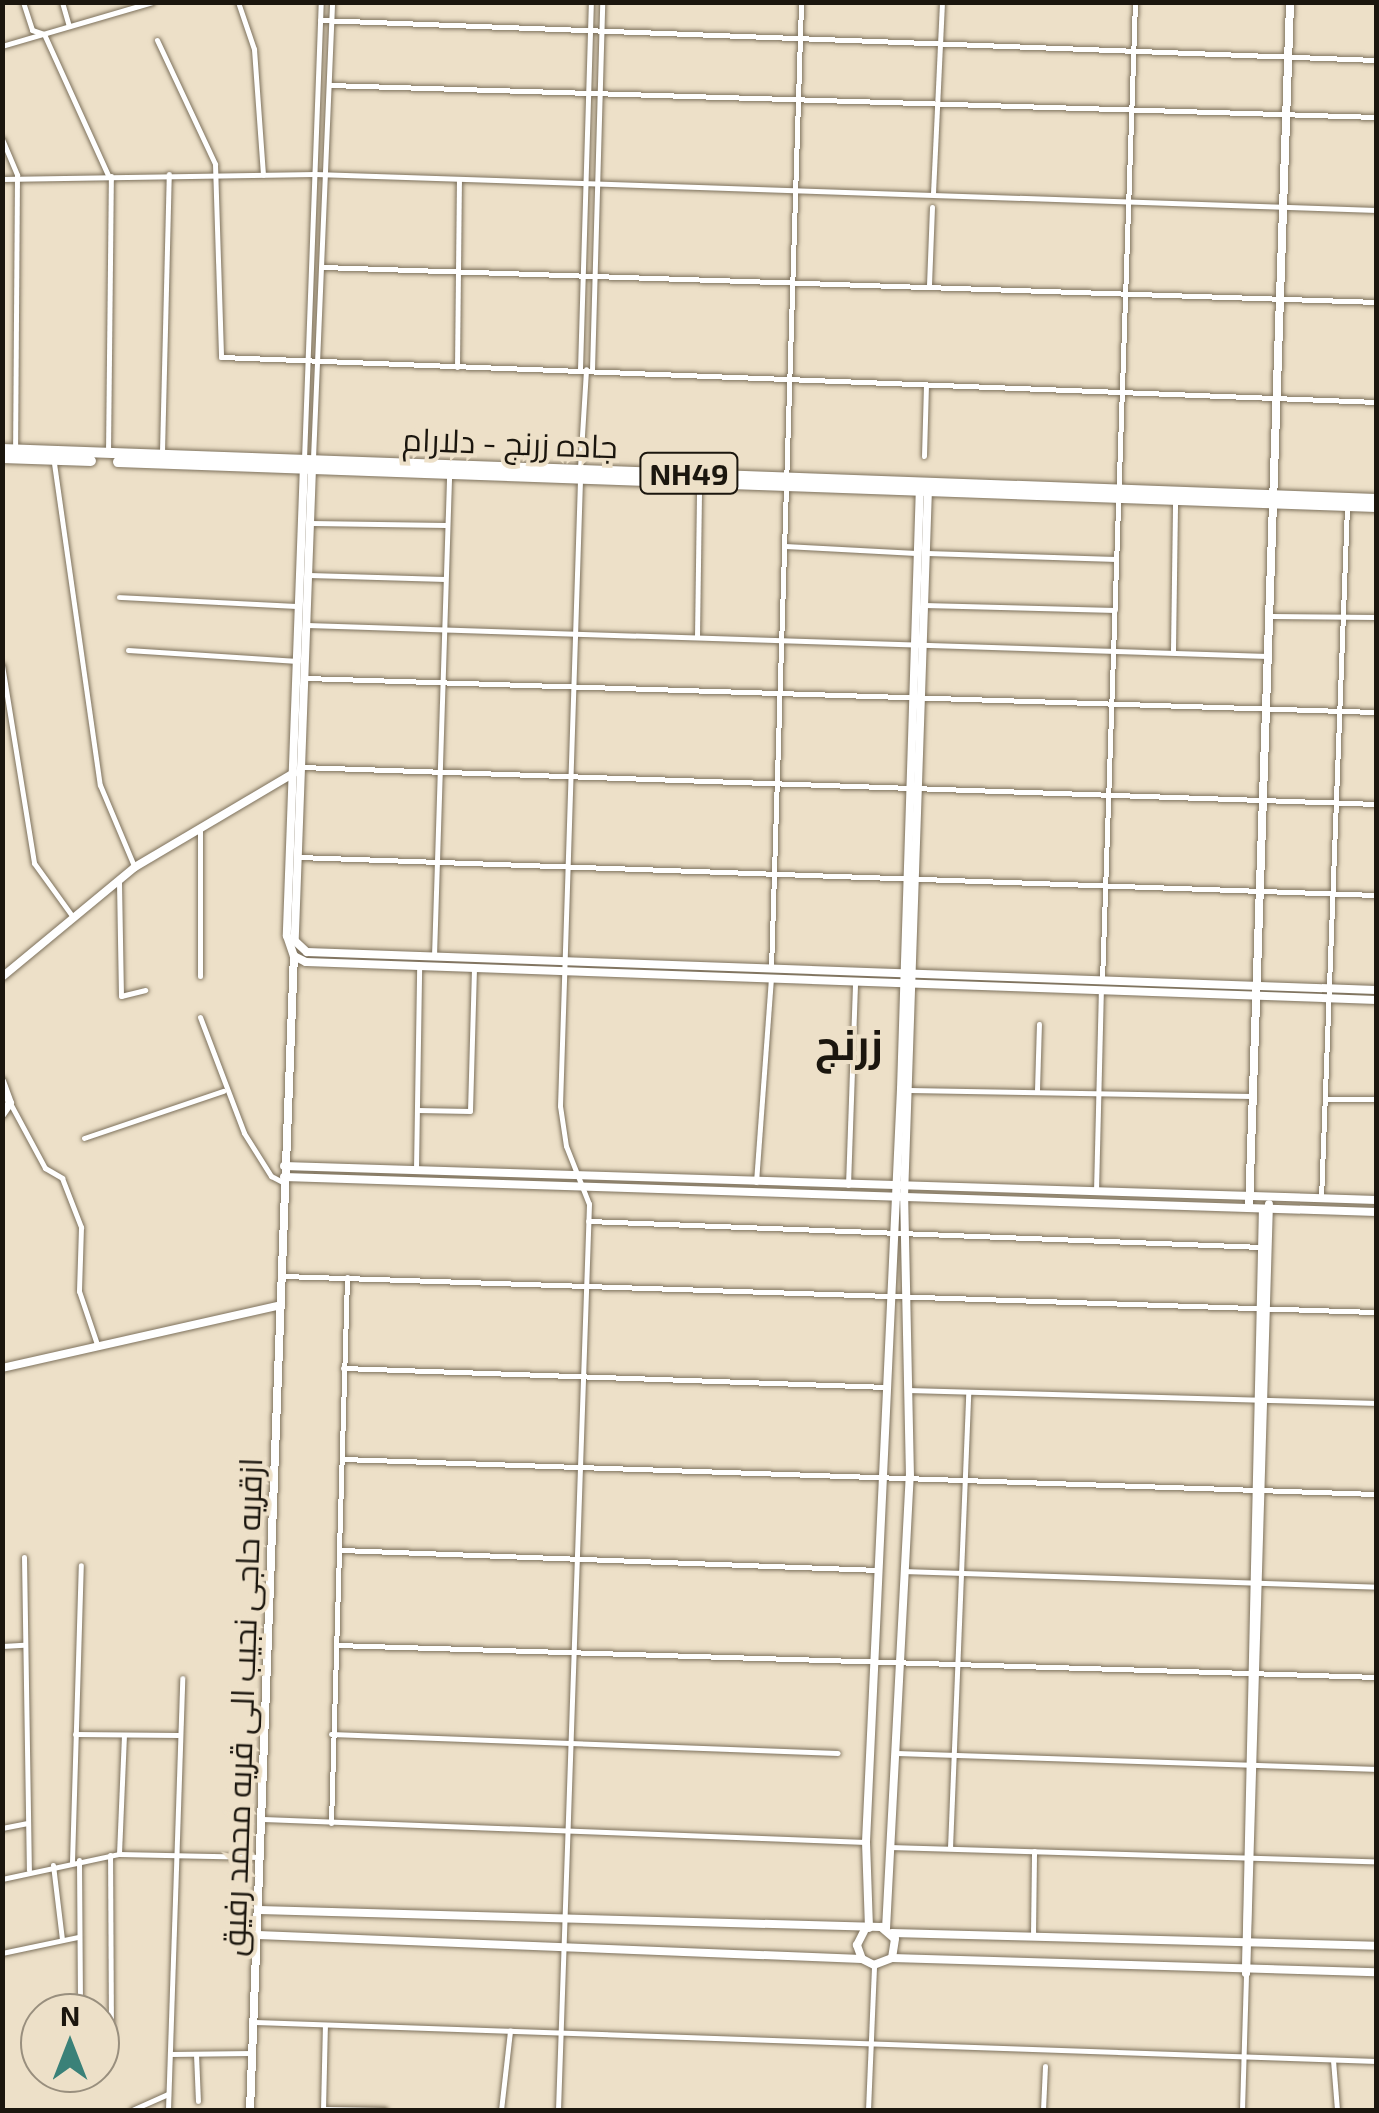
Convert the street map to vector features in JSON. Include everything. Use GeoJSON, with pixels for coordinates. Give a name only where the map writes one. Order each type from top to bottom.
{"type":"FeatureCollection","features":[{"type":"Feature","properties":{"kind":"highway","name":"جاده زرنج - دلارام"},"geometry":{"type":"LineString","coordinates":[[9,449],[308,466]]}},
{"type":"Feature","properties":{"kind":"highway","name":"جاده زرنج - دلارام"},"geometry":{"type":"LineString","coordinates":[[2,458],[449,469],[1270,499],[1376,507]]}},
{"type":"Feature","properties":{"kind":"highway","name":"جاده زرنج - دلارام"},"geometry":{"type":"LineString","coordinates":[[580,474],[698,485],[784,482]]}},
{"type":"Feature","properties":{"kind":"highway","name":"جاده زرنج - دلارام"},"geometry":{"type":"LineString","coordinates":[[1115,494],[1175,500],[1376,499]]}},
{"type":"Feature","properties":{"kind":"main road"},"geometry":{"type":"LineString","coordinates":[[1249,1203],[1261,800],[1270,656],[1270,499],[1289,114],[1290,2]]}},
{"type":"Feature","properties":{"kind":"main road"},"geometry":{"type":"LineString","coordinates":[[294,956],[287,936],[305,678],[308,466]]}},
{"type":"Feature","properties":{"kind":"main road"},"geometry":{"type":"LineString","coordinates":[[294,956],[298,946],[298,606],[308,466]]}},
{"type":"Feature","properties":{"kind":"main road"},"geometry":{"type":"LineString","coordinates":[[862,1959],[857,1945],[866,1930],[866,1842],[892,1232],[899,1197],[906,1089],[905,975],[924,487]]}},
{"type":"Feature","properties":{"kind":"main road"},"geometry":{"type":"LineString","coordinates":[[2,978],[135,867],[297,770]]}},
{"type":"Feature","properties":{"kind":"main road"},"geometry":{"type":"LineString","coordinates":[[298,946],[322,956],[434,963],[1102,981],[1376,1000]]}},
{"type":"Feature","properties":{"kind":"main road"},"geometry":{"type":"LineString","coordinates":[[294,956],[323,964],[565,968]]}},
{"type":"Feature","properties":{"kind":"main road","name":"ازقریه حاجی نجیب الی قریه محمد رفیق"},"geometry":{"type":"LineString","coordinates":[[250,2110],[294,956]]}},
{"type":"Feature","properties":{"kind":"main road"},"geometry":{"type":"LineString","coordinates":[[771,975],[905,986],[1102,992],[1256,991]]}},
{"type":"Feature","properties":{"kind":"main road"},"geometry":{"type":"LineString","coordinates":[[1330,994],[1376,990]]}},
{"type":"Feature","properties":{"kind":"main road"},"geometry":{"type":"LineString","coordinates":[[2,1082],[10,1103],[2,1115]]}},
{"type":"Feature","properties":{"kind":"main road"},"geometry":{"type":"LineString","coordinates":[[284,1166],[1096,1194],[1376,1212]]}},
{"type":"Feature","properties":{"kind":"main road"},"geometry":{"type":"LineString","coordinates":[[284,1179],[1249,1203]]}},
{"type":"Feature","properties":{"kind":"main road"},"geometry":{"type":"LineString","coordinates":[[892,1958],[892,1847],[910,1477],[907,1294],[899,1197]]}},
{"type":"Feature","properties":{"kind":"main road"},"geometry":{"type":"LineString","coordinates":[[1266,1204],[1321,1198],[1376,1200]]}},
{"type":"Feature","properties":{"kind":"main road"},"geometry":{"type":"LineString","coordinates":[[1264,1307],[1266,1204]]}},
{"type":"Feature","properties":{"kind":"main road"},"geometry":{"type":"LineString","coordinates":[[1246,1970],[1266,1204]]}},
{"type":"Feature","properties":{"kind":"main road"},"geometry":{"type":"LineString","coordinates":[[2,1368],[278,1306]]}},
{"type":"Feature","properties":{"kind":"main road"},"geometry":{"type":"LineString","coordinates":[[259,1910],[1376,1946]]}},
{"type":"Feature","properties":{"kind":"main road"},"geometry":{"type":"LineString","coordinates":[[258,1934],[862,1959],[874,1966],[892,1958],[1376,1972]]}},
{"type":"Feature","properties":{"kind":"street"},"geometry":{"type":"LineString","coordinates":[[23,2],[32,30],[44,34],[110,176],[108,456]]}},
{"type":"Feature","properties":{"kind":"street"},"geometry":{"type":"LineString","coordinates":[[62,2],[69,26]]}},
{"type":"Feature","properties":{"kind":"street"},"geometry":{"type":"LineString","coordinates":[[106,2],[109,15]]}},
{"type":"Feature","properties":{"kind":"street"},"geometry":{"type":"LineString","coordinates":[[238,2],[254,49],[263,175]]}},
{"type":"Feature","properties":{"kind":"street"},"geometry":{"type":"LineString","coordinates":[[308,466],[307,358],[321,2]]}},
{"type":"Feature","properties":{"kind":"street"},"geometry":{"type":"LineString","coordinates":[[308,466],[319,358],[332,2]]}},
{"type":"Feature","properties":{"kind":"street"},"geometry":{"type":"LineString","coordinates":[[586,370],[584,182],[591,2]]}},
{"type":"Feature","properties":{"kind":"street"},"geometry":{"type":"LineString","coordinates":[[558,2110],[588,1221],[560,1106],[572,866],[580,474],[595,275],[602,2]]}},
{"type":"Feature","properties":{"kind":"street"},"geometry":{"type":"LineString","coordinates":[[756,1182],[771,975],[800,2]]}},
{"type":"Feature","properties":{"kind":"street"},"geometry":{"type":"LineString","coordinates":[[934,193],[942,2]]}},
{"type":"Feature","properties":{"kind":"street"},"geometry":{"type":"LineString","coordinates":[[1096,1194],[1109,702],[1118,560],[1115,494],[1134,110],[1135,2]]}},
{"type":"Feature","properties":{"kind":"street"},"geometry":{"type":"LineString","coordinates":[[2,46],[151,3]]}},
{"type":"Feature","properties":{"kind":"street"},"geometry":{"type":"LineString","coordinates":[[320,20],[800,34],[1376,60]]}},
{"type":"Feature","properties":{"kind":"street"},"geometry":{"type":"LineString","coordinates":[[157,40],[216,173],[221,358],[319,358],[1376,402]]}},
{"type":"Feature","properties":{"kind":"street"},"geometry":{"type":"LineString","coordinates":[[329,85],[1376,118]]}},
{"type":"Feature","properties":{"kind":"street"},"geometry":{"type":"LineString","coordinates":[[2,138],[18,176],[9,449]]}},
{"type":"Feature","properties":{"kind":"street"},"geometry":{"type":"LineString","coordinates":[[162,455],[169,174]]}},
{"type":"Feature","properties":{"kind":"street"},"geometry":{"type":"LineString","coordinates":[[2,179],[315,174],[1376,210]]}},
{"type":"Feature","properties":{"kind":"street"},"geometry":{"type":"LineString","coordinates":[[457,366],[455,271],[459,180]]}},
{"type":"Feature","properties":{"kind":"street"},"geometry":{"type":"LineString","coordinates":[[929,285],[932,207]]}},
{"type":"Feature","properties":{"kind":"street"},"geometry":{"type":"LineString","coordinates":[[322,267],[1376,302]]}},
{"type":"Feature","properties":{"kind":"street"},"geometry":{"type":"LineString","coordinates":[[924,456],[926,384]]}},
{"type":"Feature","properties":{"kind":"street"},"geometry":{"type":"LineString","coordinates":[[54,460],[100,785],[135,867]]}},
{"type":"Feature","properties":{"kind":"street"},"geometry":{"type":"LineString","coordinates":[[434,963],[434,864],[449,469]]}},
{"type":"Feature","properties":{"kind":"street"},"geometry":{"type":"LineString","coordinates":[[697,637],[698,485]]}},
{"type":"Feature","properties":{"kind":"street"},"geometry":{"type":"LineString","coordinates":[[1173,650],[1175,500]]}},
{"type":"Feature","properties":{"kind":"street"},"geometry":{"type":"LineString","coordinates":[[1321,1198],[1336,894],[1347,506]]}},
{"type":"Feature","properties":{"kind":"street"},"geometry":{"type":"LineString","coordinates":[[310,524],[446,526]]}},
{"type":"Feature","properties":{"kind":"street"},"geometry":{"type":"LineString","coordinates":[[784,546],[1118,560]]}},
{"type":"Feature","properties":{"kind":"street"},"geometry":{"type":"LineString","coordinates":[[308,575],[445,579]]}},
{"type":"Feature","properties":{"kind":"street"},"geometry":{"type":"LineString","coordinates":[[120,596],[298,606]]}},
{"type":"Feature","properties":{"kind":"street"},"geometry":{"type":"LineString","coordinates":[[918,605],[1114,610]]}},
{"type":"Feature","properties":{"kind":"street"},"geometry":{"type":"LineString","coordinates":[[1270,616],[1376,617]]}},
{"type":"Feature","properties":{"kind":"street"},"geometry":{"type":"LineString","coordinates":[[307,625],[1270,656]]}},
{"type":"Feature","properties":{"kind":"street"},"geometry":{"type":"LineString","coordinates":[[128,650],[298,661]]}},
{"type":"Feature","properties":{"kind":"street"},"geometry":{"type":"LineString","coordinates":[[2,666],[34,863],[76,920]]}},
{"type":"Feature","properties":{"kind":"street"},"geometry":{"type":"LineString","coordinates":[[305,678],[1376,712]]}},
{"type":"Feature","properties":{"kind":"street"},"geometry":{"type":"LineString","coordinates":[[297,770],[574,775],[911,791],[1376,804]]}},
{"type":"Feature","properties":{"kind":"street"},"geometry":{"type":"LineString","coordinates":[[200,826],[200,976]]}},
{"type":"Feature","properties":{"kind":"street"},"geometry":{"type":"LineString","coordinates":[[298,857],[572,866],[772,878],[1258,895],[1376,895]]}},
{"type":"Feature","properties":{"kind":"street"},"geometry":{"type":"LineString","coordinates":[[119,882],[121,996],[145,990]]}},
{"type":"Feature","properties":{"kind":"street"},"geometry":{"type":"LineString","coordinates":[[416,1171],[420,966]]}},
{"type":"Feature","properties":{"kind":"street"},"geometry":{"type":"LineString","coordinates":[[417,1110],[470,1111],[474,969]]}},
{"type":"Feature","properties":{"kind":"street"},"geometry":{"type":"LineString","coordinates":[[848,1185],[855,984]]}},
{"type":"Feature","properties":{"kind":"street"},"geometry":{"type":"LineString","coordinates":[[200,1018],[223,1092],[271,1176],[284,1179]]}},
{"type":"Feature","properties":{"kind":"street"},"geometry":{"type":"LineString","coordinates":[[1037,1090],[1038,1024]]}},
{"type":"Feature","properties":{"kind":"street"},"geometry":{"type":"LineString","coordinates":[[906,1089],[1252,1096]]}},
{"type":"Feature","properties":{"kind":"street"},"geometry":{"type":"LineString","coordinates":[[84,1138],[223,1092]]}},
{"type":"Feature","properties":{"kind":"street"},"geometry":{"type":"LineString","coordinates":[[1324,1098],[1376,1100]]}},
{"type":"Feature","properties":{"kind":"street"},"geometry":{"type":"LineString","coordinates":[[10,1103],[44,1168],[62,1178],[81,1228],[78,1280],[98,1347]]}},
{"type":"Feature","properties":{"kind":"street"},"geometry":{"type":"LineString","coordinates":[[588,1221],[1263,1247]]}},
{"type":"Feature","properties":{"kind":"street"},"geometry":{"type":"LineString","coordinates":[[280,1276],[1376,1312]]}},
{"type":"Feature","properties":{"kind":"street"},"geometry":{"type":"LineString","coordinates":[[331,1824],[330,1734],[341,1550],[347,1277]]}},
{"type":"Feature","properties":{"kind":"street"},"geometry":{"type":"LineString","coordinates":[[343,1368],[887,1386]]}},
{"type":"Feature","properties":{"kind":"street"},"geometry":{"type":"LineString","coordinates":[[907,1390],[1376,1403]]}},
{"type":"Feature","properties":{"kind":"street"},"geometry":{"type":"LineString","coordinates":[[950,1848],[968,1390]]}},
{"type":"Feature","properties":{"kind":"street"},"geometry":{"type":"LineString","coordinates":[[342,1459],[1376,1494]]}},
{"type":"Feature","properties":{"kind":"street"},"geometry":{"type":"LineString","coordinates":[[341,1550],[879,1570]]}},
{"type":"Feature","properties":{"kind":"street"},"geometry":{"type":"LineString","coordinates":[[24,1557],[29,1870]]}},
{"type":"Feature","properties":{"kind":"street"},"geometry":{"type":"LineString","coordinates":[[80,1993],[75,1734],[82,1565]]}},
{"type":"Feature","properties":{"kind":"street"},"geometry":{"type":"LineString","coordinates":[[903,1571],[1376,1587]]}},
{"type":"Feature","properties":{"kind":"street"},"geometry":{"type":"LineString","coordinates":[[2,1646],[25,1645]]}},
{"type":"Feature","properties":{"kind":"street"},"geometry":{"type":"LineString","coordinates":[[336,1645],[901,1663],[957,1660],[1376,1676]]}},
{"type":"Feature","properties":{"kind":"street"},"geometry":{"type":"LineString","coordinates":[[168,2110],[182,1678]]}},
{"type":"Feature","properties":{"kind":"street"},"geometry":{"type":"LineString","coordinates":[[75,1734],[179,1735]]}},
{"type":"Feature","properties":{"kind":"street"},"geometry":{"type":"LineString","coordinates":[[330,1734],[838,1753]]}},
{"type":"Feature","properties":{"kind":"street"},"geometry":{"type":"LineString","coordinates":[[119,1854],[124,1735]]}},
{"type":"Feature","properties":{"kind":"street"},"geometry":{"type":"LineString","coordinates":[[899,1752],[1376,1769]]}},
{"type":"Feature","properties":{"kind":"street"},"geometry":{"type":"LineString","coordinates":[[263,1819],[866,1842]]}},
{"type":"Feature","properties":{"kind":"street"},"geometry":{"type":"LineString","coordinates":[[2,1828],[28,1823]]}},
{"type":"Feature","properties":{"kind":"street"},"geometry":{"type":"LineString","coordinates":[[892,1847],[1376,1861]]}},
{"type":"Feature","properties":{"kind":"street"},"geometry":{"type":"LineString","coordinates":[[1034,1851],[1034,1936]]}},
{"type":"Feature","properties":{"kind":"street"},"geometry":{"type":"LineString","coordinates":[[110,1854],[112,1993]]}},
{"type":"Feature","properties":{"kind":"street"},"geometry":{"type":"LineString","coordinates":[[2,1879],[110,1854],[259,1857]]}},
{"type":"Feature","properties":{"kind":"street"},"geometry":{"type":"LineString","coordinates":[[53,1865],[62,1939]]}},
{"type":"Feature","properties":{"kind":"street"},"geometry":{"type":"LineString","coordinates":[[2,1952],[79,1937]]}},
{"type":"Feature","properties":{"kind":"street"},"geometry":{"type":"LineString","coordinates":[[868,2110],[874,1966]]}},
{"type":"Feature","properties":{"kind":"street"},"geometry":{"type":"LineString","coordinates":[[1242,2110],[1246,1970]]}},
{"type":"Feature","properties":{"kind":"street"},"geometry":{"type":"LineString","coordinates":[[252,2022],[1376,2061]]}},
{"type":"Feature","properties":{"kind":"street"},"geometry":{"type":"LineString","coordinates":[[325,2025],[323,2110],[386,2110]]}},
{"type":"Feature","properties":{"kind":"street"},"geometry":{"type":"LineString","coordinates":[[500,2110],[510,2031]]}},
{"type":"Feature","properties":{"kind":"street"},"geometry":{"type":"LineString","coordinates":[[169,2054],[252,2053]]}},
{"type":"Feature","properties":{"kind":"street"},"geometry":{"type":"LineString","coordinates":[[196,2054],[198,2101]]}},
{"type":"Feature","properties":{"kind":"street"},"geometry":{"type":"LineString","coordinates":[[1334,2060],[1337,2110]]}},
{"type":"Feature","properties":{"kind":"street"},"geometry":{"type":"LineString","coordinates":[[1043,2110],[1046,2066]]}},
{"type":"Feature","properties":{"kind":"street"},"geometry":{"type":"LineString","coordinates":[[132,2110],[168,2094]]}},
{"type":"Feature","properties":{"kind":"district","name":"زرنج"},"geometry":{"type":"Point","coordinates":[849,1043]}}]}
